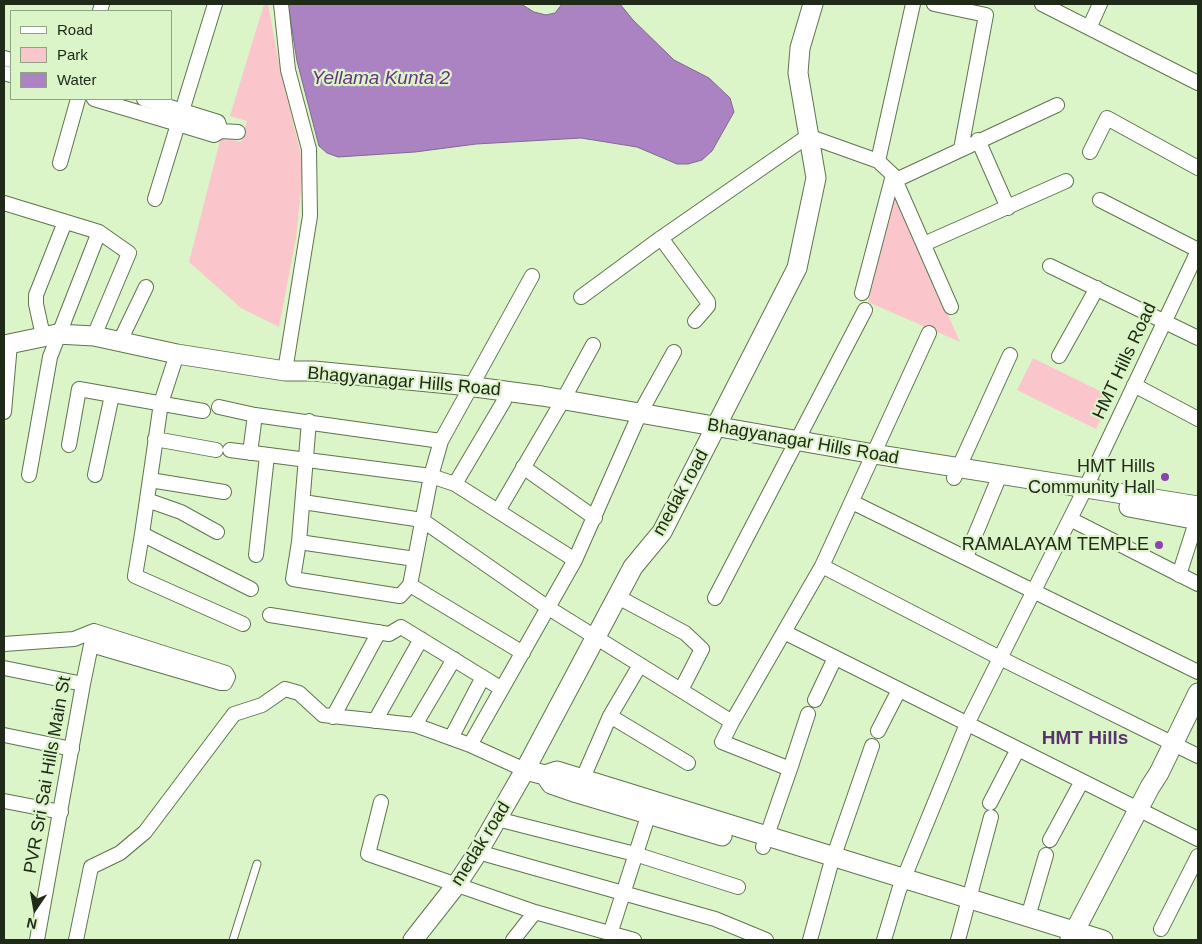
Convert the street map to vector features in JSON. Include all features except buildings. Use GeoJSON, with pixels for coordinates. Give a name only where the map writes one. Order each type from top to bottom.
{"type":"FeatureCollection","features":[{"type":"Feature","properties":{"kind":"street"},"geometry":{"type":"LineString","coordinates":[[155,199],[215,4]]}},
{"type":"Feature","properties":{"kind":"street"},"geometry":{"type":"LineString","coordinates":[[281,4],[288,70],[309,149],[310,216],[292,371]]}},
{"type":"Feature","properties":{"kind":"street","name":"medak road"},"geometry":{"type":"LineString","coordinates":[[413,940],[457,884],[478,852],[525,770],[594,637],[633,567],[662,532],[797,268],[816,178],[798,73],[800,48],[813,4]]}},
{"type":"Feature","properties":{"kind":"street"},"geometry":{"type":"LineString","coordinates":[[878,161],[913,4]]}},
{"type":"Feature","properties":{"kind":"street"},"geometry":{"type":"LineString","coordinates":[[934,4],[986,16],[961,149]]}},
{"type":"Feature","properties":{"kind":"street"},"geometry":{"type":"LineString","coordinates":[[1042,4],[1090,26],[1198,83]]}},
{"type":"Feature","properties":{"kind":"street"},"geometry":{"type":"LineString","coordinates":[[1090,26],[1100,4]]}},
{"type":"Feature","properties":{"kind":"street"},"geometry":{"type":"LineString","coordinates":[[60,163],[78,100]]}},
{"type":"Feature","properties":{"kind":"street"},"geometry":{"type":"LineString","coordinates":[[97,100],[214,135],[221,131],[238,132]]}},
{"type":"Feature","properties":{"kind":"street"},"geometry":{"type":"LineString","coordinates":[[147,100],[218,122],[221,131]]}},
{"type":"Feature","properties":{"kind":"street"},"geometry":{"type":"LineString","coordinates":[[894,178],[1058,105]]}},
{"type":"Feature","properties":{"kind":"street"},"geometry":{"type":"LineString","coordinates":[[1090,152],[1107,118],[1198,168]]}},
{"type":"Feature","properties":{"kind":"street"},"geometry":{"type":"LineString","coordinates":[[582,297],[661,238],[808,136],[878,161],[894,178],[951,307]]}},
{"type":"Feature","properties":{"kind":"street"},"geometry":{"type":"LineString","coordinates":[[978,140],[1008,208]]}},
{"type":"Feature","properties":{"kind":"street"},"geometry":{"type":"LineString","coordinates":[[862,293],[894,178]]}},
{"type":"Feature","properties":{"kind":"street"},"geometry":{"type":"LineString","coordinates":[[924,244],[1066,181]]}},
{"type":"Feature","properties":{"kind":"street"},"geometry":{"type":"LineString","coordinates":[[1100,200],[1198,250]]}},
{"type":"Feature","properties":{"kind":"street"},"geometry":{"type":"LineString","coordinates":[[4,203],[99,232],[129,253],[94,336]]}},
{"type":"Feature","properties":{"kind":"street"},"geometry":{"type":"LineString","coordinates":[[29,475],[50,357],[50,335],[36,304],[36,295],[65,222]]}},
{"type":"Feature","properties":{"kind":"street"},"geometry":{"type":"LineString","coordinates":[[50,335],[99,232]]}},
{"type":"Feature","properties":{"kind":"street"},"geometry":{"type":"LineString","coordinates":[[661,238],[708,302],[708,306],[695,321]]}},
{"type":"Feature","properties":{"kind":"street","name":"HMT Hills Road"},"geometry":{"type":"LineString","coordinates":[[884,940],[901,885],[967,724],[1083,493],[1198,250]]}},
{"type":"Feature","properties":{"kind":"street"},"geometry":{"type":"LineString","coordinates":[[1050,266],[1198,338]]}},
{"type":"Feature","properties":{"kind":"street"},"geometry":{"type":"LineString","coordinates":[[310,421],[299,542],[293,579],[400,596],[410,585],[431,476],[441,441],[532,276]]}},
{"type":"Feature","properties":{"kind":"street"},"geometry":{"type":"LineString","coordinates":[[120,341],[146,287]]}},
{"type":"Feature","properties":{"kind":"street"},"geometry":{"type":"LineString","coordinates":[[1059,356],[1098,288]]}},
{"type":"Feature","properties":{"kind":"street"},"geometry":{"type":"LineString","coordinates":[[715,598],[865,310]]}},
{"type":"Feature","properties":{"kind":"street"},"geometry":{"type":"LineString","coordinates":[[790,769],[722,742],[822,566],[929,333]]}},
{"type":"Feature","properties":{"kind":"street","name":"Bhagyanagar Hills Road"},"geometry":{"type":"LineString","coordinates":[[7,344],[50,335],[94,336],[177,354],[292,371],[314,371],[468,390],[714,433],[1083,493],[1198,515]]}},
{"type":"Feature","properties":{"kind":"street"},"geometry":{"type":"LineString","coordinates":[[4,412],[7,344]]}},
{"type":"Feature","properties":{"kind":"street"},"geometry":{"type":"LineString","coordinates":[[498,511],[593,345]]}},
{"type":"Feature","properties":{"kind":"street"},"geometry":{"type":"LineString","coordinates":[[470,744],[524,653],[547,607],[575,560],[638,419],[674,352]]}},
{"type":"Feature","properties":{"kind":"street"},"geometry":{"type":"LineString","coordinates":[[177,354],[161,403],[135,576],[243,624]]}},
{"type":"Feature","properties":{"kind":"street"},"geometry":{"type":"LineString","coordinates":[[956,473],[1010,355]]}},
{"type":"Feature","properties":{"kind":"street"},"geometry":{"type":"LineString","coordinates":[[1134,385],[1198,419]]}},
{"type":"Feature","properties":{"kind":"street"},"geometry":{"type":"LineString","coordinates":[[69,445],[79,389],[203,411]]}},
{"type":"Feature","properties":{"kind":"street","name":"Bhagyanagar Hills Road"},"geometry":{"type":"LineString","coordinates":[[468,390],[504,401],[560,405]]}},
{"type":"Feature","properties":{"kind":"street"},"geometry":{"type":"LineString","coordinates":[[95,475],[112,395]]}},
{"type":"Feature","properties":{"kind":"street"},"geometry":{"type":"LineString","coordinates":[[455,484],[504,401]]}},
{"type":"Feature","properties":{"kind":"street"},"geometry":{"type":"LineString","coordinates":[[219,407],[255,415],[310,421],[441,441]]}},
{"type":"Feature","properties":{"kind":"street"},"geometry":{"type":"LineString","coordinates":[[250,453],[255,415]]}},
{"type":"Feature","properties":{"kind":"street"},"geometry":{"type":"LineString","coordinates":[[155,439],[306,462],[431,476],[455,484],[575,560]]}},
{"type":"Feature","properties":{"kind":"street"},"geometry":{"type":"LineString","coordinates":[[256,555],[267,456]]}},
{"type":"Feature","properties":{"kind":"street"},"geometry":{"type":"LineString","coordinates":[[523,467],[595,518]]}},
{"type":"Feature","properties":{"kind":"street"},"geometry":{"type":"LineString","coordinates":[[150,480],[224,492]]}},
{"type":"Feature","properties":{"kind":"street"},"geometry":{"type":"LineString","coordinates":[[966,557],[998,480]]}},
{"type":"Feature","properties":{"kind":"street"},"geometry":{"type":"LineString","coordinates":[[147,500],[181,512],[217,532]]}},
{"type":"Feature","properties":{"kind":"street"},"geometry":{"type":"LineString","coordinates":[[303,502],[422,520],[547,607],[732,722]]}},
{"type":"Feature","properties":{"kind":"street"},"geometry":{"type":"LineString","coordinates":[[852,502],[1198,672]]}},
{"type":"Feature","properties":{"kind":"street"},"geometry":{"type":"LineString","coordinates":[[1179,575],[1198,515]]}},
{"type":"Feature","properties":{"kind":"street"},"geometry":{"type":"LineString","coordinates":[[1070,519],[1198,584]]}},
{"type":"Feature","properties":{"kind":"street"},"geometry":{"type":"LineString","coordinates":[[142,534],[251,590]]}},
{"type":"Feature","properties":{"kind":"street"},"geometry":{"type":"LineString","coordinates":[[299,542],[415,559]]}},
{"type":"Feature","properties":{"kind":"street"},"geometry":{"type":"LineString","coordinates":[[822,566],[1000,658],[1198,756]]}},
{"type":"Feature","properties":{"kind":"street"},"geometry":{"type":"LineString","coordinates":[[410,585],[524,653]]}},
{"type":"Feature","properties":{"kind":"street"},"geometry":{"type":"LineString","coordinates":[[618,597],[685,633],[702,649],[681,690]]}},
{"type":"Feature","properties":{"kind":"street"},"geometry":{"type":"LineString","coordinates":[[270,615],[389,634],[401,627],[502,689]]}},
{"type":"Feature","properties":{"kind":"street"},"geometry":{"type":"LineString","coordinates":[[4,644],[74,639],[94,631],[226,672],[228,677],[225,683],[221,683],[91,645]]}},
{"type":"Feature","properties":{"kind":"street","name":"PVR Sri Sai Hills Main St"},"geometry":{"type":"LineString","coordinates":[[37,940],[94,631]]}},
{"type":"Feature","properties":{"kind":"street"},"geometry":{"type":"LineString","coordinates":[[333,717],[379,632]]}},
{"type":"Feature","properties":{"kind":"street"},"geometry":{"type":"LineString","coordinates":[[784,632],[1198,839]]}},
{"type":"Feature","properties":{"kind":"street"},"geometry":{"type":"LineString","coordinates":[[375,721],[421,639]]}},
{"type":"Feature","properties":{"kind":"street"},"geometry":{"type":"LineString","coordinates":[[815,700],[835,658]]}},
{"type":"Feature","properties":{"kind":"street"},"geometry":{"type":"LineString","coordinates":[[415,725],[454,659]]}},
{"type":"Feature","properties":{"kind":"street"},"geometry":{"type":"LineString","coordinates":[[580,786],[610,716],[640,665]]}},
{"type":"Feature","properties":{"kind":"street"},"geometry":{"type":"LineString","coordinates":[[4,668],[83,684]]}},
{"type":"Feature","properties":{"kind":"street"},"geometry":{"type":"LineString","coordinates":[[451,738],[483,677]]}},
{"type":"Feature","properties":{"kind":"street"},"geometry":{"type":"LineString","coordinates":[[76,940],[91,867],[120,853],[138,840],[225,723],[234,714],[256,706],[285,689],[299,693],[317,711],[333,717],[415,725],[470,744],[525,770],[545,775],[551,784],[580,786],[1074,937],[1103,940]]}},
{"type":"Feature","properties":{"kind":"street"},"geometry":{"type":"LineString","coordinates":[[878,731],[899,690]]}},
{"type":"Feature","properties":{"kind":"street"},"geometry":{"type":"LineString","coordinates":[[1074,937],[1142,812],[1156,793],[1159,773],[1198,693]]}},
{"type":"Feature","properties":{"kind":"street"},"geometry":{"type":"LineString","coordinates":[[765,842],[808,714]]}},
{"type":"Feature","properties":{"kind":"street"},"geometry":{"type":"LineString","coordinates":[[610,716],[688,763]]}},
{"type":"Feature","properties":{"kind":"street"},"geometry":{"type":"LineString","coordinates":[[4,735],[72,750]]}},
{"type":"Feature","properties":{"kind":"street"},"geometry":{"type":"LineString","coordinates":[[810,940],[832,862],[872,746]]}},
{"type":"Feature","properties":{"kind":"street"},"geometry":{"type":"LineString","coordinates":[[958,940],[969,906],[991,810],[1018,749]]}},
{"type":"Feature","properties":{"kind":"street"},"geometry":{"type":"LineString","coordinates":[[1050,840],[1082,781]]}},
{"type":"Feature","properties":{"kind":"street"},"geometry":{"type":"LineString","coordinates":[[4,801],[61,812]]}},
{"type":"Feature","properties":{"kind":"street"},"geometry":{"type":"LineString","coordinates":[[381,802],[368,854],[605,936],[634,940]]}},
{"type":"Feature","properties":{"kind":"street"},"geometry":{"type":"LineString","coordinates":[[605,936],[624,894],[634,854],[651,808]]}},
{"type":"Feature","properties":{"kind":"street"},"geometry":{"type":"LineString","coordinates":[[497,819],[634,854],[738,887]]}},
{"type":"Feature","properties":{"kind":"street"},"geometry":{"type":"LineString","coordinates":[[478,852],[715,919],[766,940]]}},
{"type":"Feature","properties":{"kind":"street"},"geometry":{"type":"LineString","coordinates":[[1028,917],[1046,855]]}},
{"type":"Feature","properties":{"kind":"street"},"geometry":{"type":"LineString","coordinates":[[1162,929],[1198,856]]}},
{"type":"Feature","properties":{"kind":"street"},"geometry":{"type":"LineString","coordinates":[[969,906],[1028,917],[1074,937]]}},
{"type":"Feature","properties":{"kind":"street"},"geometry":{"type":"LineString","coordinates":[[513,940],[535,912]]}},
{"type":"Feature","properties":{"kind":"lane"},"geometry":{"type":"LineString","coordinates":[[233,940],[257,864]]}},
{"type":"Feature","properties":{"kind":"green space"},"geometry":{"type":"Polygon","coordinates":[[[264,4],[268,4],[280,69],[303,171],[296,238],[279,327],[241,308],[189,262],[221,137],[241,142],[247,121],[230,116],[264,4]]]}},
{"type":"Feature","properties":{"kind":"green space"},"geometry":{"type":"Polygon","coordinates":[[[895,195],[960,342],[868,302],[895,195]]]}},
{"type":"Feature","properties":{"kind":"green space"},"geometry":{"type":"Polygon","coordinates":[[[1033,358],[1112,397],[1096,429],[1017,390],[1033,358]]]}},
{"type":"Feature","properties":{"kind":"water","name":"Yellama Kunta 2"},"geometry":{"type":"Polygon","coordinates":[[[288,4],[521,4],[534,12],[546,15],[555,13],[562,4],[620,4],[633,20],[674,60],[709,78],[730,98],[734,112],[712,151],[702,160],[688,164],[677,164],[637,147],[581,138],[476,144],[415,152],[338,157],[327,153],[319,146],[297,61],[288,4]]]}},
{"type":"Feature","properties":{"kind":"place","name":"HMT Hills Community Hall"},"geometry":{"type":"Point","coordinates":[1165,477]}},
{"type":"Feature","properties":{"kind":"place","name":"RAMALAYAM TEMPLE"},"geometry":{"type":"Point","coordinates":[1159,545]}},
{"type":"Feature","properties":{"kind":"district","name":"HMT Hills"},"geometry":{"type":"Point","coordinates":[1085,739]}}]}
